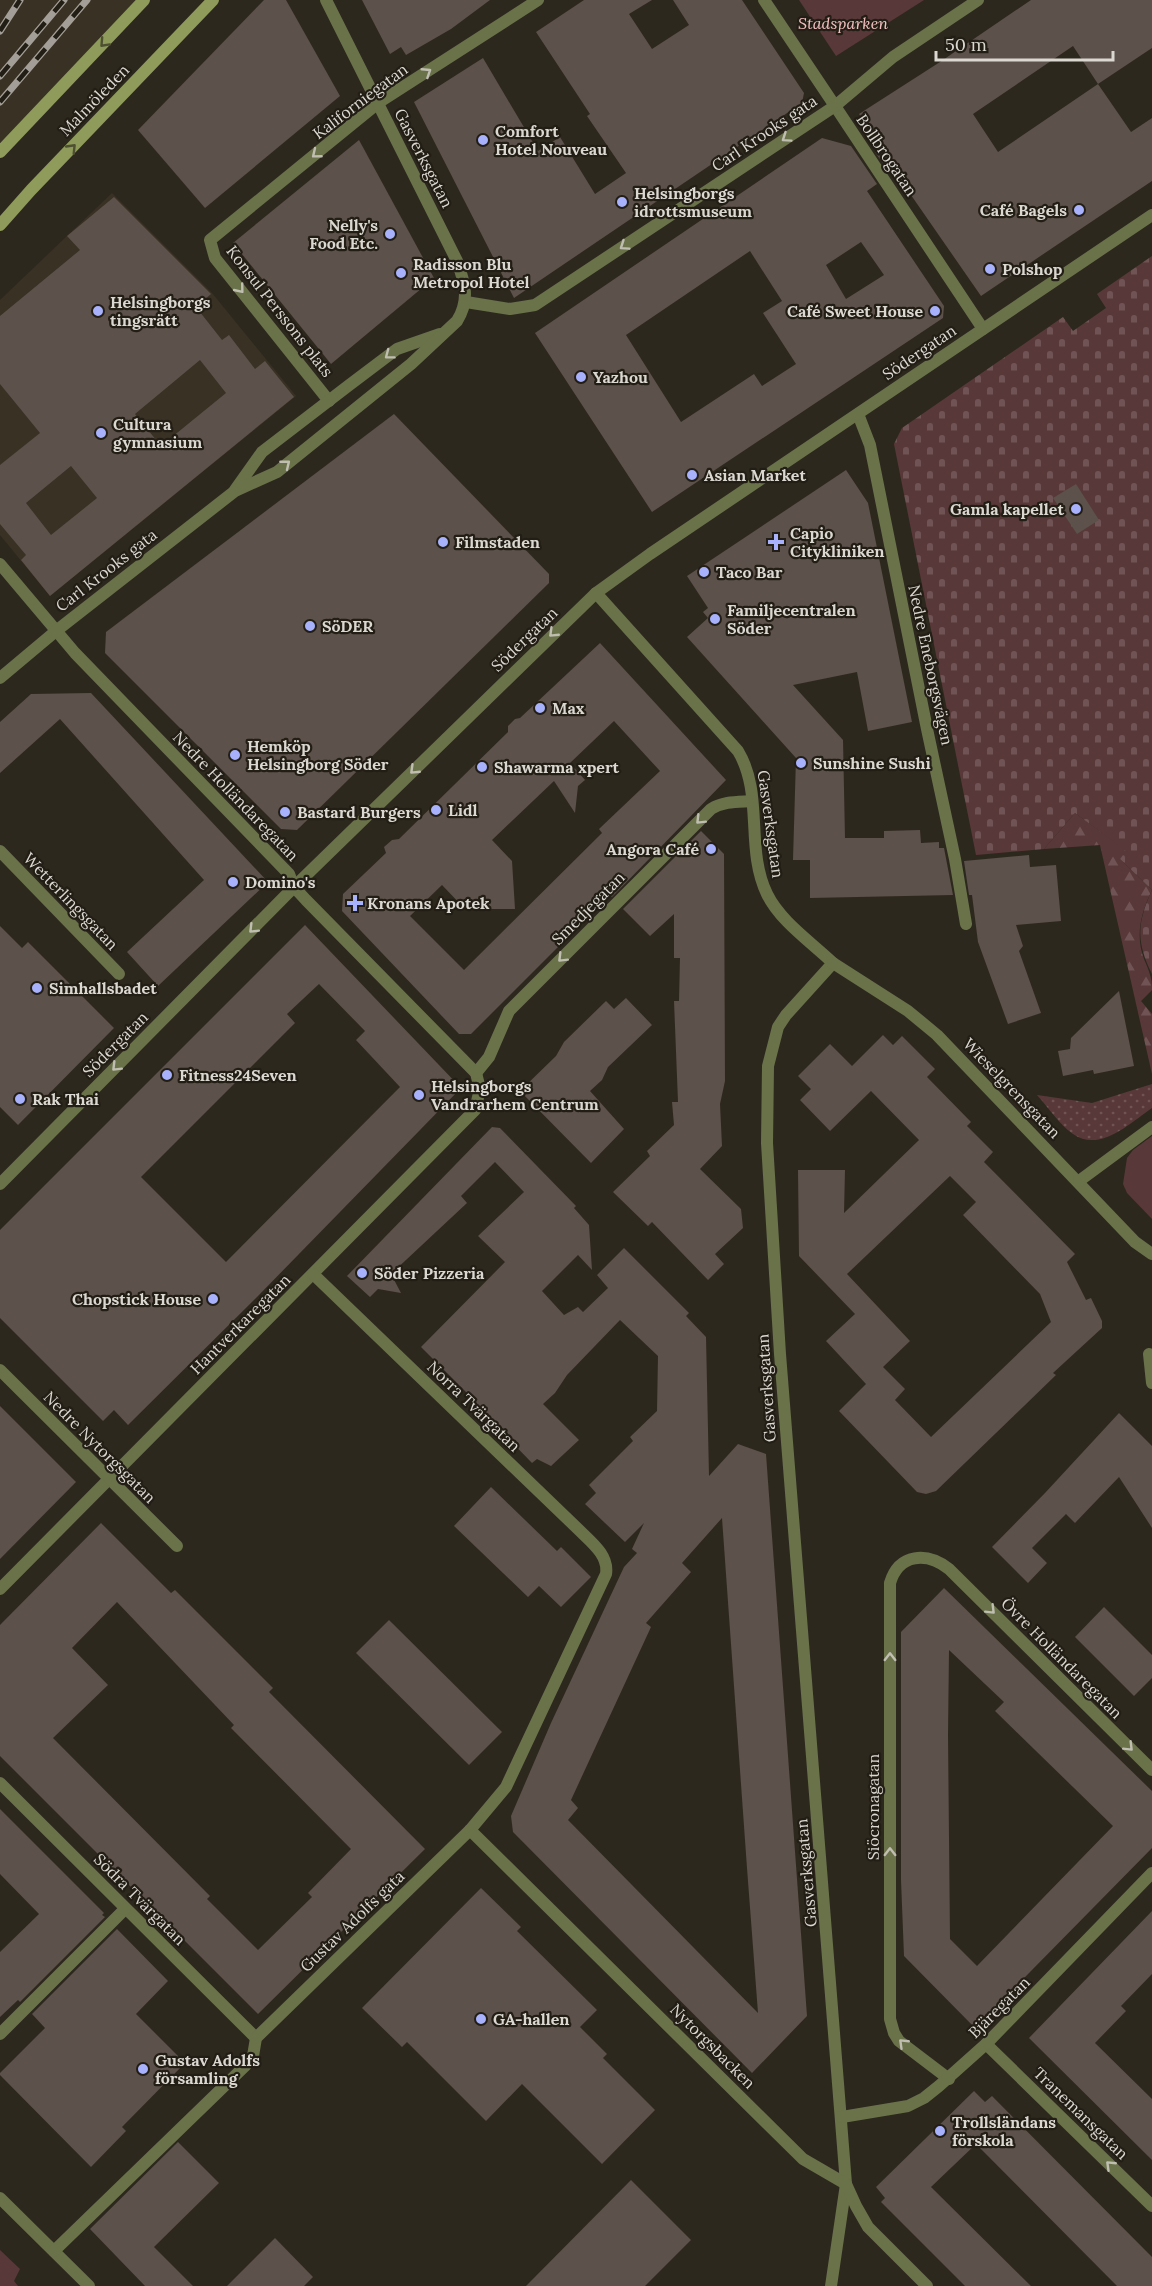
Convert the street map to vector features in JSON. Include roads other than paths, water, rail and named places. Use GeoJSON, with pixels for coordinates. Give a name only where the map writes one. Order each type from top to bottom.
{"type":"FeatureCollection","features":[{"type":"Feature","properties":{"kind":"main road","name":"Malmöleden"},"geometry":{"type":"LineString","coordinates":[[0,152],[144,0]]}},
{"type":"Feature","properties":{"kind":"main road","name":"Malmöleden"},"geometry":{"type":"LineString","coordinates":[[0,225],[213,0]]}},
{"type":"Feature","properties":{"kind":"street","name":"Gasverksgatan"},"geometry":{"type":"LineString","coordinates":[[326,0],[457,261],[465,284],[466,302]]}},
{"type":"Feature","properties":{"kind":"street","name":"Kaliforniegatan"},"geometry":{"type":"LineString","coordinates":[[210,240],[378,103],[538,0]]}},
{"type":"Feature","properties":{"kind":"street","name":"Bollbrogatan"},"geometry":{"type":"LineString","coordinates":[[764,0],[983,329]]}},
{"type":"Feature","properties":{"kind":"street","name":"Carl Krooks gata"},"geometry":{"type":"LineString","coordinates":[[0,678],[56,631],[235,491],[277,472],[411,364],[457,321],[466,302],[510,309],[535,305],[835,106],[893,57],[978,0]]}},
{"type":"Feature","properties":{"kind":"street","name":"Södergatan"},"geometry":{"type":"LineString","coordinates":[[0,1184],[294,887],[596,593],[1152,215]]}},
{"type":"Feature","properties":{"kind":"street","name":"Konsul Perssons plats"},"geometry":{"type":"LineString","coordinates":[[210,240],[215,258],[329,401]]}},
{"type":"Feature","properties":{"kind":"street","name":"Carl Krooks gata"},"geometry":{"type":"LineString","coordinates":[[235,491],[262,452],[397,349],[443,333]]}},
{"type":"Feature","properties":{"kind":"street","name":"Nedre Eneborgsvägen"},"geometry":{"type":"LineString","coordinates":[[858,414],[870,445],[955,859],[966,924]]}},
{"type":"Feature","properties":{"kind":"street","name":"Nedre Holländaregatan"},"geometry":{"type":"LineString","coordinates":[[0,564],[75,653],[289,874],[294,887],[476,1073]]}},
{"type":"Feature","properties":{"kind":"street","name":"Gasverksgatan"},"geometry":{"type":"LineString","coordinates":[[596,593],[738,751],[746,763],[750,776],[760,876],[766,893],[772,904],[833,963],[778,1027],[768,1066],[767,1132],[780,1353],[846,2184],[831,2286]]}},
{"type":"Feature","properties":{"kind":"street","name":"Smedjegatan"},"geometry":{"type":"LineString","coordinates":[[476,1073],[489,1057],[508,1011],[711,809],[730,802],[753,801]]}},
{"type":"Feature","properties":{"kind":"street","name":"Wetterlingsgatan"},"geometry":{"type":"LineString","coordinates":[[0,851],[119,974]]}},
{"type":"Feature","properties":{"kind":"street","name":"Wieselgrensgatan"},"geometry":{"type":"LineString","coordinates":[[833,963],[908,1011],[937,1035],[1135,1242],[1152,1254]]}},
{"type":"Feature","properties":{"kind":"street","name":"Hantverkaregatan"},"geometry":{"type":"LineString","coordinates":[[0,1590],[475,1110],[480,1089],[476,1073]]}},
{"type":"Feature","properties":{"kind":"street"},"geometry":{"type":"LineString","coordinates":[[1079,1181],[1152,1127]]}},
{"type":"Feature","properties":{"kind":"street","name":"Norra Tvärgatan"},"geometry":{"type":"LineString","coordinates":[[313,1274],[579,1529],[600,1552],[607,1566]]}},
{"type":"Feature","properties":{"kind":"street"},"geometry":{"type":"LineString","coordinates":[[1149,1354],[1152,1383]]}},
{"type":"Feature","properties":{"kind":"street","name":"Nedre Nytorgsgatan"},"geometry":{"type":"LineString","coordinates":[[0,1370],[177,1546]]}},
{"type":"Feature","properties":{"kind":"street","name":"Siöcronagatan"},"geometry":{"type":"LineString","coordinates":[[949,1569],[931,1558],[914,1559],[897,1569],[890,1583],[890,2019],[892,2028],[903,2045],[949,2079]]}},
{"type":"Feature","properties":{"kind":"street","name":"Gustav Adolfs gata"},"geometry":{"type":"LineString","coordinates":[[54,2251],[245,2066],[253,2056],[256,2038],[470,1830],[506,1787],[599,1591],[607,1566]]}},
{"type":"Feature","properties":{"kind":"street","name":"Övre Holländaregatan"},"geometry":{"type":"LineString","coordinates":[[949,1569],[1152,1770]]}},
{"type":"Feature","properties":{"kind":"street","name":"Södra Tvärgatan"},"geometry":{"type":"LineString","coordinates":[[0,1783],[256,2038]]}},
{"type":"Feature","properties":{"kind":"street","name":"Nytorgsbacken"},"geometry":{"type":"LineString","coordinates":[[470,1830],[803,2159],[846,2184]]}},
{"type":"Feature","properties":{"kind":"street","name":"Bjäregatan"},"geometry":{"type":"LineString","coordinates":[[842,2117],[895,2109],[916,2103],[949,2079],[1152,1874]]}},
{"type":"Feature","properties":{"kind":"street"},"geometry":{"type":"LineString","coordinates":[[0,2034],[125,1909]]}},
{"type":"Feature","properties":{"kind":"street","name":"Tranemansgatan"},"geometry":{"type":"LineString","coordinates":[[986,2044],[1152,2206]]}},
{"type":"Feature","properties":{"kind":"street"},"geometry":{"type":"LineString","coordinates":[[846,2184],[868,2227],[927,2286]]}},
{"type":"Feature","properties":{"kind":"street"},"geometry":{"type":"LineString","coordinates":[[0,2198],[89,2286]]}},
{"type":"Feature","properties":{"kind":"railway"},"geometry":{"type":"LineString","coordinates":[[0,31],[20,0]]}},
{"type":"Feature","properties":{"kind":"railway"},"geometry":{"type":"LineString","coordinates":[[0,76],[64,0]]}},
{"type":"Feature","properties":{"kind":"railway"},"geometry":{"type":"LineString","coordinates":[[0,102],[87,0]]}},
{"type":"Feature","properties":{"kind":"place","name":"Comfort Hotel Nouveau"},"geometry":{"type":"Point","coordinates":[483,140]}},
{"type":"Feature","properties":{"kind":"place","name":"Helsingborgs idrottsmuseum"},"geometry":{"type":"Point","coordinates":[622,202]}},
{"type":"Feature","properties":{"kind":"place","name":"Café Bagels"},"geometry":{"type":"Point","coordinates":[1079,210]}},
{"type":"Feature","properties":{"kind":"place","name":"Nelly's Food Etc."},"geometry":{"type":"Point","coordinates":[390,234]}},
{"type":"Feature","properties":{"kind":"place","name":"Polshop"},"geometry":{"type":"Point","coordinates":[990,269]}},
{"type":"Feature","properties":{"kind":"place","name":"Radisson Blu Metropol Hotel"},"geometry":{"type":"Point","coordinates":[401,273]}},
{"type":"Feature","properties":{"kind":"place","name":"Helsingborgs tingsrätt"},"geometry":{"type":"Point","coordinates":[98,311]}},
{"type":"Feature","properties":{"kind":"place","name":"Café Sweet House"},"geometry":{"type":"Point","coordinates":[935,311]}},
{"type":"Feature","properties":{"kind":"place","name":"Yazhou"},"geometry":{"type":"Point","coordinates":[581,377]}},
{"type":"Feature","properties":{"kind":"place","name":"Cultura gymnasium"},"geometry":{"type":"Point","coordinates":[101,433]}},
{"type":"Feature","properties":{"kind":"place","name":"Asian Market"},"geometry":{"type":"Point","coordinates":[692,475]}},
{"type":"Feature","properties":{"kind":"place","name":"Gamla kapellet"},"geometry":{"type":"Point","coordinates":[1076,509]}},
{"type":"Feature","properties":{"kind":"place","name":"Filmstaden"},"geometry":{"type":"Point","coordinates":[443,542]}},
{"type":"Feature","properties":{"kind":"place","name":"Capio Citykliniken"},"geometry":{"type":"Point","coordinates":[776,542]}},
{"type":"Feature","properties":{"kind":"place","name":"Taco Bar"},"geometry":{"type":"Point","coordinates":[704,572]}},
{"type":"Feature","properties":{"kind":"place","name":"Familjecentralen Söder"},"geometry":{"type":"Point","coordinates":[715,619]}},
{"type":"Feature","properties":{"kind":"place","name":"SöDER"},"geometry":{"type":"Point","coordinates":[310,626]}},
{"type":"Feature","properties":{"kind":"place","name":"Max"},"geometry":{"type":"Point","coordinates":[540,708]}},
{"type":"Feature","properties":{"kind":"place","name":"Hemköp Helsingborg Söder"},"geometry":{"type":"Point","coordinates":[235,755]}},
{"type":"Feature","properties":{"kind":"place","name":"Sunshine Sushi"},"geometry":{"type":"Point","coordinates":[801,763]}},
{"type":"Feature","properties":{"kind":"place","name":"Shawarma xpert"},"geometry":{"type":"Point","coordinates":[482,767]}},
{"type":"Feature","properties":{"kind":"place","name":"Lidl"},"geometry":{"type":"Point","coordinates":[436,810]}},
{"type":"Feature","properties":{"kind":"place","name":"Bastard Burgers"},"geometry":{"type":"Point","coordinates":[285,812]}},
{"type":"Feature","properties":{"kind":"place","name":"Angora Café"},"geometry":{"type":"Point","coordinates":[711,849]}},
{"type":"Feature","properties":{"kind":"place","name":"Domino's"},"geometry":{"type":"Point","coordinates":[233,882]}},
{"type":"Feature","properties":{"kind":"place","name":"Kronans Apotek"},"geometry":{"type":"Point","coordinates":[355,903]}},
{"type":"Feature","properties":{"kind":"place","name":"Simhallsbadet"},"geometry":{"type":"Point","coordinates":[37,988]}},
{"type":"Feature","properties":{"kind":"place","name":"Fitness24Seven"},"geometry":{"type":"Point","coordinates":[167,1075]}},
{"type":"Feature","properties":{"kind":"place","name":"Helsingborgs Vandrarhem Centrum"},"geometry":{"type":"Point","coordinates":[419,1095]}},
{"type":"Feature","properties":{"kind":"place","name":"Rak Thai"},"geometry":{"type":"Point","coordinates":[20,1099]}},
{"type":"Feature","properties":{"kind":"place","name":"Söder Pizzeria"},"geometry":{"type":"Point","coordinates":[362,1273]}},
{"type":"Feature","properties":{"kind":"place","name":"Chopstick House"},"geometry":{"type":"Point","coordinates":[213,1299]}},
{"type":"Feature","properties":{"kind":"place","name":"GA-hallen"},"geometry":{"type":"Point","coordinates":[481,2019]}},
{"type":"Feature","properties":{"kind":"place","name":"Gustav Adolfs församling"},"geometry":{"type":"Point","coordinates":[143,2069]}},
{"type":"Feature","properties":{"kind":"place","name":"Trollsländans förskola"},"geometry":{"type":"Point","coordinates":[940,2131]}},
{"type":"Feature","properties":{"kind":"park label","name":"Stadsparken"},"geometry":{"type":"Point","coordinates":[843,23]}}]}
